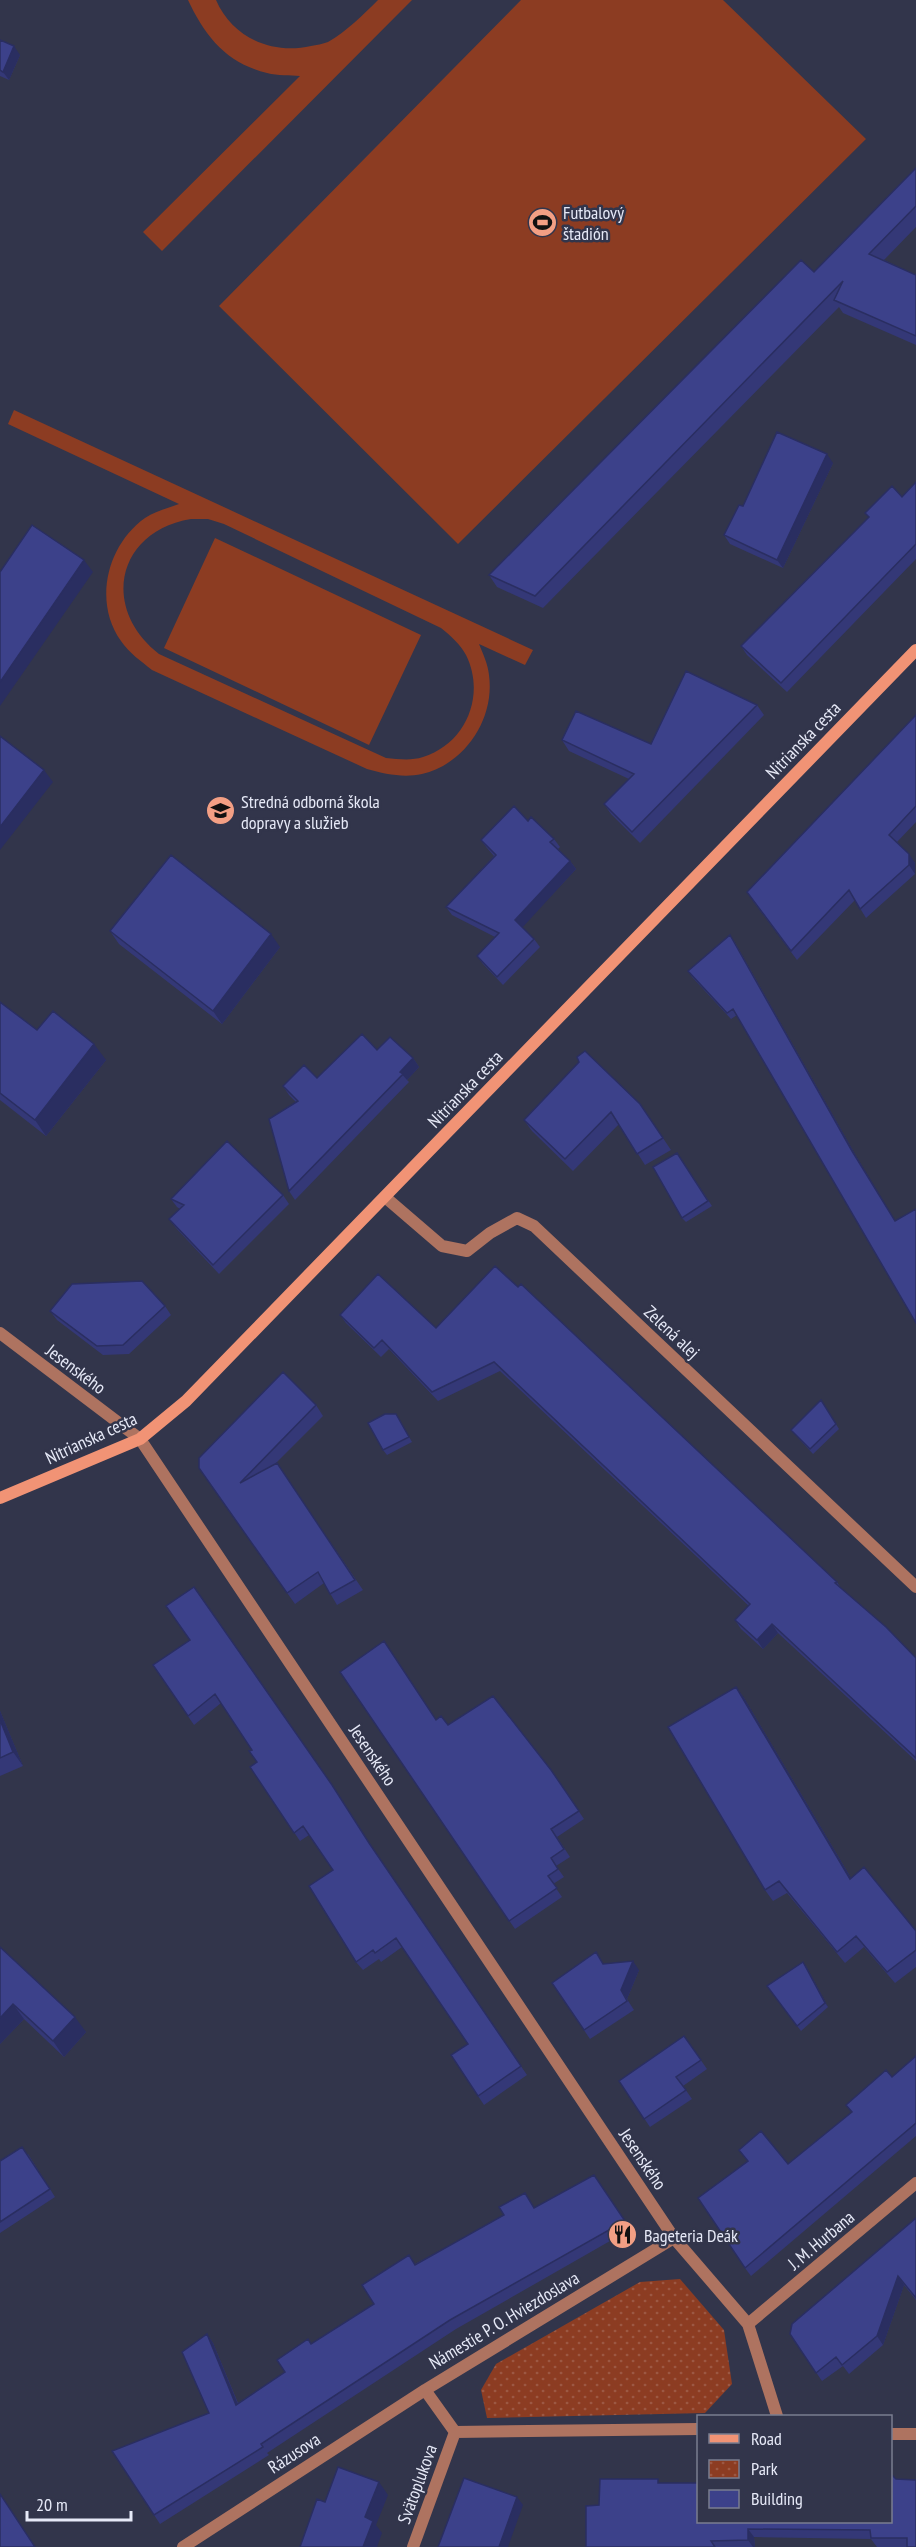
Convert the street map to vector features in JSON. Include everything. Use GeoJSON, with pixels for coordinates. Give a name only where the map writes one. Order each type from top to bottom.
{"type":"FeatureCollection","features":[{"type":"Feature","properties":{"kind":"main road","name":"Nitrianska cesta"},"geometry":{"type":"LineString","coordinates":[[0,1498],[140,1439],[186,1401],[916,650]]}},
{"type":"Feature","properties":{"kind":"street","name":"Zelená alej"},"geometry":{"type":"LineString","coordinates":[[385,1197],[442,1246],[467,1251],[490,1233],[517,1218],[534,1226],[916,1587]]}},
{"type":"Feature","properties":{"kind":"street","name":"Jesenského"},"geometry":{"type":"LineString","coordinates":[[0,1333],[140,1439],[674,2238]]}},
{"type":"Feature","properties":{"kind":"street","name":"J. M. Hurbana"},"geometry":{"type":"LineString","coordinates":[[748,2324],[916,2183]]}},
{"type":"Feature","properties":{"kind":"street"},"geometry":{"type":"LineString","coordinates":[[674,2238],[748,2324],[777,2415]]}},
{"type":"Feature","properties":{"kind":"street","name":"Námestie P. O. Hviezdoslava"},"geometry":{"type":"LineString","coordinates":[[455,2432],[425,2390],[674,2238]]}},
{"type":"Feature","properties":{"kind":"street","name":"Rázusova"},"geometry":{"type":"LineString","coordinates":[[183,2547],[425,2390]]}},
{"type":"Feature","properties":{"kind":"street"},"geometry":{"type":"LineString","coordinates":[[455,2432],[697,2429]]}},
{"type":"Feature","properties":{"kind":"street","name":"Svätoplukova"},"geometry":{"type":"LineString","coordinates":[[413,2547],[455,2432]]}},
{"type":"Feature","properties":{"kind":"street"},"geometry":{"type":"LineString","coordinates":[[892,2434],[916,2434]]}},
{"type":"Feature","properties":{"kind":"green space"},"geometry":{"type":"Polygon","coordinates":[[[188,0],[216,0],[232,24],[254,40],[282,48],[296,48],[317,45],[335,38],[378,0],[412,0],[162,251],[143,232],[300,76],[267,73],[228,55],[202,25],[188,0]]]}},
{"type":"Feature","properties":{"kind":"green space","name":"Futbalový štadión"},"geometry":{"type":"Polygon","coordinates":[[[521,0],[723,0],[866,139],[458,544],[219,306],[521,0]]]}},
{"type":"Feature","properties":{"kind":"green space"},"geometry":{"type":"Polygon","coordinates":[[[14,410],[533,650],[525,665],[479,644],[489,675],[490,691],[487,708],[474,737],[464,750],[451,760],[437,769],[408,776],[367,769],[152,670],[131,653],[112,626],[108,609],[106,592],[113,558],[132,529],[145,518],[179,504],[8,424],[14,410]],[[191,519],[166,526],[146,539],[133,555],[125,574],[124,594],[129,615],[140,635],[159,654],[386,758],[423,757],[438,751],[461,730],[473,701],[474,686],[472,670],[466,655],[452,637],[441,628],[224,524],[208,519],[191,519]]]}},
{"type":"Feature","properties":{"kind":"green space"},"geometry":{"type":"Polygon","coordinates":[[[215,538],[421,635],[369,745],[164,648],[215,538]]]}},
{"type":"Feature","properties":{"kind":"green space"},"geometry":{"type":"Polygon","coordinates":[[[680,2279],[724,2330],[732,2384],[705,2413],[487,2418],[481,2390],[496,2364],[640,2282],[680,2279]]]}},
{"type":"Feature","properties":{"kind":"building"},"geometry":{"type":"Polygon","coordinates":[[[0,40],[14,46],[3,72],[0,70],[0,40]]]}},
{"type":"Feature","properties":{"kind":"building"},"geometry":{"type":"Polygon","coordinates":[[[916,168],[916,206],[869,254],[916,275],[916,336],[834,300],[843,281],[535,596],[489,575],[801,260],[814,272],[916,168]]]}},
{"type":"Feature","properties":{"kind":"building"},"geometry":{"type":"Polygon","coordinates":[[[777,432],[827,454],[777,560],[724,535],[739,505],[743,506],[777,432]]]}},
{"type":"Feature","properties":{"kind":"building"},"geometry":{"type":"Polygon","coordinates":[[[916,482],[916,544],[781,683],[741,646],[869,517],[865,513],[892,486],[902,497],[916,482]]]}},
{"type":"Feature","properties":{"kind":"building"},"geometry":{"type":"Polygon","coordinates":[[[32,525],[84,560],[0,682],[0,572],[32,525]]]}},
{"type":"Feature","properties":{"kind":"building"},"geometry":{"type":"Polygon","coordinates":[[[686,671],[757,705],[632,832],[604,804],[634,774],[562,740],[576,711],[651,744],[686,671]]]}},
{"type":"Feature","properties":{"kind":"building"},"geometry":{"type":"Polygon","coordinates":[[[916,715],[916,806],[889,835],[909,854],[909,865],[860,909],[849,890],[791,951],[747,892],[916,715]]]}},
{"type":"Feature","properties":{"kind":"building"},"geometry":{"type":"Polygon","coordinates":[[[0,736],[44,770],[0,827],[0,736]]]}},
{"type":"Feature","properties":{"kind":"building"},"geometry":{"type":"Polygon","coordinates":[[[514,806],[528,821],[531,817],[554,839],[550,842],[570,861],[515,920],[534,939],[497,977],[477,956],[499,933],[446,907],[496,855],[481,840],[514,806]]]}},
{"type":"Feature","properties":{"kind":"building"},"geometry":{"type":"Polygon","coordinates":[[[171,855],[271,934],[213,1011],[110,931],[171,855]]]}},
{"type":"Feature","properties":{"kind":"building"},"geometry":{"type":"Polygon","coordinates":[[[730,935],[852,1151],[895,1221],[916,1209],[916,1323],[733,1009],[727,1013],[688,971],[730,935]]]}},
{"type":"Feature","properties":{"kind":"building"},"geometry":{"type":"Polygon","coordinates":[[[0,1002],[37,1030],[53,1011],[94,1044],[35,1120],[0,1093],[0,1002]]]}},
{"type":"Feature","properties":{"kind":"building"},"geometry":{"type":"Polygon","coordinates":[[[362,1034],[377,1050],[390,1037],[413,1058],[400,1072],[403,1074],[289,1191],[269,1119],[298,1101],[283,1086],[304,1065],[317,1078],[362,1034]]]}},
{"type":"Feature","properties":{"kind":"building"},"geometry":{"type":"Polygon","coordinates":[[[585,1051],[640,1104],[663,1138],[637,1154],[611,1112],[565,1159],[524,1120],[579,1062],[577,1057],[585,1051]]]}},
{"type":"Feature","properties":{"kind":"building"},"geometry":{"type":"Polygon","coordinates":[[[227,1141],[283,1195],[213,1265],[169,1219],[184,1205],[171,1199],[227,1141]]]}},
{"type":"Feature","properties":{"kind":"building"},"geometry":{"type":"Polygon","coordinates":[[[677,1153],[708,1201],[682,1218],[653,1167],[677,1153]]]}},
{"type":"Feature","properties":{"kind":"building"},"geometry":{"type":"Polygon","coordinates":[[[495,1266],[518,1287],[521,1284],[837,1582],[835,1583],[886,1627],[916,1658],[916,1758],[772,1624],[757,1640],[735,1620],[750,1604],[494,1362],[432,1392],[382,1340],[374,1348],[340,1315],[378,1274],[436,1328],[495,1266]]]}},
{"type":"Feature","properties":{"kind":"building"},"geometry":{"type":"Polygon","coordinates":[[[142,1281],[165,1306],[123,1345],[97,1346],[50,1311],[72,1284],[142,1281]]]}},
{"type":"Feature","properties":{"kind":"building"},"geometry":{"type":"Polygon","coordinates":[[[283,1372],[316,1405],[240,1483],[277,1463],[355,1580],[330,1594],[318,1572],[287,1593],[199,1468],[199,1458],[283,1372]]]}},
{"type":"Feature","properties":{"kind":"building"},"geometry":{"type":"Polygon","coordinates":[[[821,1400],[836,1424],[810,1449],[791,1430],[821,1400]]]}},
{"type":"Feature","properties":{"kind":"building"},"geometry":{"type":"Polygon","coordinates":[[[385,1414],[396,1414],[409,1437],[383,1450],[368,1423],[385,1414]]]}},
{"type":"Feature","properties":{"kind":"building"},"geometry":{"type":"Polygon","coordinates":[[[194,1587],[332,1785],[521,2066],[478,2096],[451,2055],[468,2044],[396,1938],[375,1953],[373,1950],[356,1962],[309,1886],[333,1870],[303,1826],[294,1833],[250,1767],[257,1762],[249,1751],[252,1750],[215,1694],[188,1716],[153,1665],[190,1640],[166,1606],[194,1587]]]}},
{"type":"Feature","properties":{"kind":"building"},"geometry":{"type":"Polygon","coordinates":[[[384,1641],[436,1720],[441,1716],[448,1725],[493,1696],[551,1770],[579,1811],[551,1829],[564,1849],[551,1858],[558,1869],[548,1876],[557,1888],[509,1921],[340,1672],[384,1641]]]}},
{"type":"Feature","properties":{"kind":"building"},"geometry":{"type":"Polygon","coordinates":[[[736,1687],[850,1879],[864,1867],[916,1931],[916,1950],[887,1972],[856,1936],[837,1952],[779,1881],[765,1890],[668,1727],[736,1687]]]}},
{"type":"Feature","properties":{"kind":"building"},"geometry":{"type":"Polygon","coordinates":[[[0,1720],[13,1752],[0,1758],[0,1720]]]}},
{"type":"Feature","properties":{"kind":"building"},"geometry":{"type":"Polygon","coordinates":[[[0,1947],[75,2017],[53,2041],[13,2004],[0,2018],[0,1947]]]}},
{"type":"Feature","properties":{"kind":"building"},"geometry":{"type":"Polygon","coordinates":[[[596,1952],[603,1964],[633,1961],[621,1990],[627,2001],[584,2030],[552,1983],[596,1952]]]}},
{"type":"Feature","properties":{"kind":"building"},"geometry":{"type":"Polygon","coordinates":[[[803,1962],[825,2003],[797,2026],[767,1986],[803,1962]]]}},
{"type":"Feature","properties":{"kind":"building"},"geometry":{"type":"Polygon","coordinates":[[[684,2036],[701,2060],[676,2077],[686,2090],[644,2119],[619,2081],[684,2036]]]}},
{"type":"Feature","properties":{"kind":"building"},"geometry":{"type":"Polygon","coordinates":[[[916,2056],[916,2123],[745,2268],[698,2198],[748,2161],[739,2150],[761,2131],[788,2164],[852,2112],[846,2105],[886,2070],[892,2077],[916,2056]]]}},
{"type":"Feature","properties":{"kind":"building"},"geometry":{"type":"Polygon","coordinates":[[[22,2147],[50,2189],[0,2222],[0,2161],[22,2147]]]}},
{"type":"Feature","properties":{"kind":"building"},"geometry":{"type":"Polygon","coordinates":[[[594,2175],[625,2221],[450,2320],[261,2444],[263,2447],[154,2515],[112,2451],[209,2413],[182,2352],[207,2334],[236,2405],[285,2372],[277,2360],[308,2339],[311,2344],[374,2304],[362,2285],[409,2255],[415,2265],[504,2215],[499,2207],[525,2193],[534,2208],[594,2175]]]}},
{"type":"Feature","properties":{"kind":"building"},"geometry":{"type":"Polygon","coordinates":[[[916,2218],[916,2298],[898,2276],[877,2336],[842,2365],[836,2357],[816,2373],[790,2334],[792,2324],[916,2218]]]}},
{"type":"Feature","properties":{"kind":"building"},"geometry":{"type":"Polygon","coordinates":[[[338,2467],[379,2482],[365,2517],[373,2521],[363,2547],[300,2547],[317,2499],[325,2502],[338,2467]]]}},
{"type":"Feature","properties":{"kind":"building"},"geometry":{"type":"Polygon","coordinates":[[[892,2475],[896,2479],[916,2480],[916,2547],[907,2547],[907,2538],[871,2538],[870,2530],[748,2529],[748,2540],[711,2541],[715,2547],[586,2547],[586,2506],[599,2505],[600,2479],[658,2479],[658,2483],[697,2483],[697,2523],[892,2523],[892,2475]]]}},
{"type":"Feature","properties":{"kind":"building"},"geometry":{"type":"Polygon","coordinates":[[[464,2478],[517,2497],[499,2547],[438,2547],[464,2478]]]}},
{"type":"Feature","properties":{"kind":"building"},"geometry":{"type":"Polygon","coordinates":[[[0,2494],[35,2547],[0,2547],[0,2494]]]}},
{"type":"Feature","properties":{"kind":"place","name":"Futbalový štadión"},"geometry":{"type":"Point","coordinates":[542,222]}},
{"type":"Feature","properties":{"kind":"place","name":"Stredná odborná škola dopravy a služieb"},"geometry":{"type":"Point","coordinates":[220,811]}},
{"type":"Feature","properties":{"kind":"place","name":"Bageteria Deák"},"geometry":{"type":"Point","coordinates":[623,2235]}}]}
